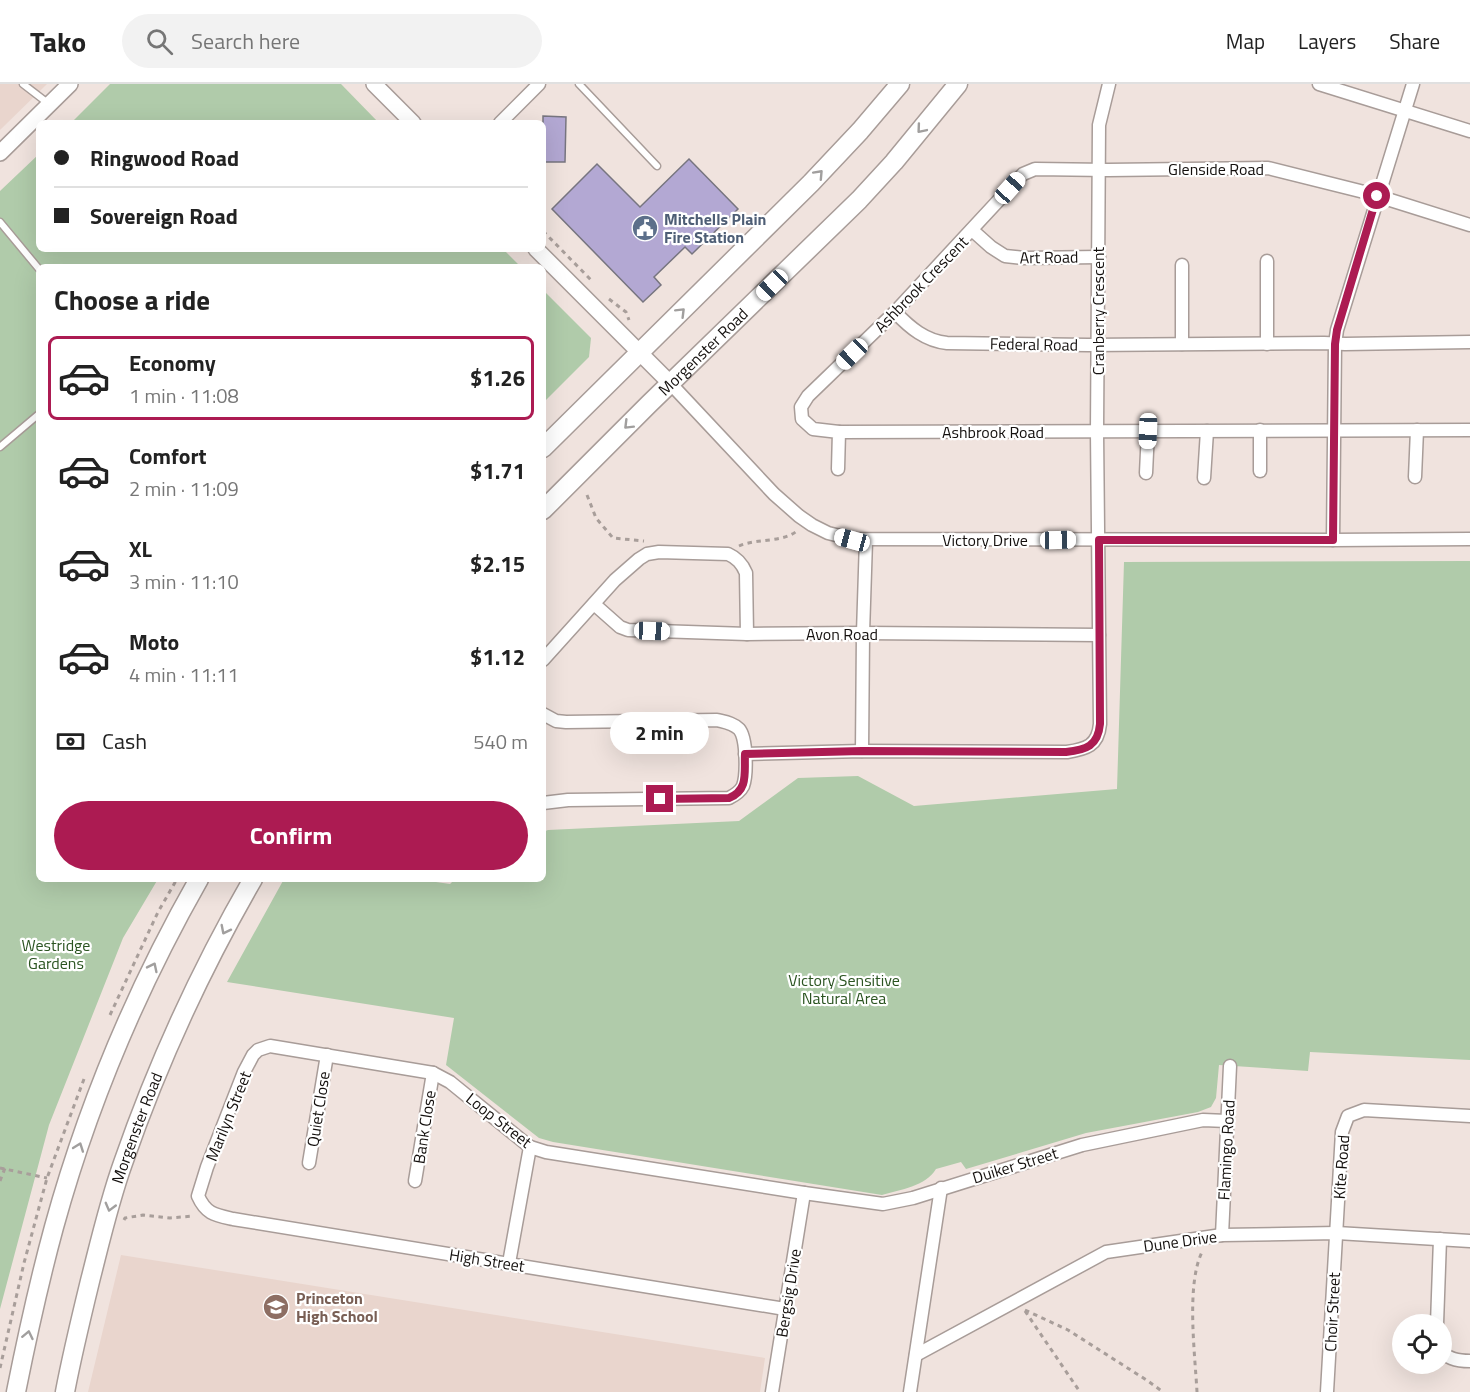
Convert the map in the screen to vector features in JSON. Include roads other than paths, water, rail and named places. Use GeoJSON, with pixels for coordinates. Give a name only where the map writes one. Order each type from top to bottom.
{"type":"FeatureCollection","features":[{"type":"Feature","properties":{"kind":"main road"},"geometry":{"type":"LineString","coordinates":[[546,445],[811,183],[900,84]]}},
{"type":"Feature","properties":{"kind":"main road","name":"Morgenster Road"},"geometry":{"type":"LineString","coordinates":[[546,507],[670,383],[859,201],[958,84]]}},
{"type":"Feature","properties":{"kind":"main road"},"geometry":{"type":"LineString","coordinates":[[16,1392],[41,1275],[72,1166],[98,1094],[141,992],[197,882]]}},
{"type":"Feature","properties":{"kind":"main road","name":"Morgenster Road"},"geometry":{"type":"LineString","coordinates":[[65,1392],[76,1335],[123,1164],[164,1055],[213,952],[251,882]]}},
{"type":"Feature","properties":{"kind":"street"},"geometry":{"type":"LineString","coordinates":[[0,153],[70,84]]}},
{"type":"Feature","properties":{"kind":"street"},"geometry":{"type":"LineString","coordinates":[[374,84],[410,120]]}},
{"type":"Feature","properties":{"kind":"street"},"geometry":{"type":"LineString","coordinates":[[503,120],[539,84]]}},
{"type":"Feature","properties":{"kind":"street","name":"Cranberry Crescent"},"geometry":{"type":"LineString","coordinates":[[862,751],[1066,752],[1082,750],[1096,739],[1100,724],[1097,432],[1098,170],[1099,125],[1109,84]]}},
{"type":"Feature","properties":{"kind":"street"},"geometry":{"type":"LineString","coordinates":[[1320,84],[1470,131]]}},
{"type":"Feature","properties":{"kind":"street"},"geometry":{"type":"LineString","coordinates":[[1333,540],[1337,330],[1413,84]]}},
{"type":"Feature","properties":{"kind":"street","name":"Glenside Road"},"geometry":{"type":"LineString","coordinates":[[1098,170],[1268,168],[1377,196],[1470,225]]}},
{"type":"Feature","properties":{"kind":"street","name":"Ashbrook Crescent"},"geometry":{"type":"LineString","coordinates":[[839,432],[813,429],[802,419],[801,407],[808,396],[895,312],[1023,174],[1035,169],[1098,170]]}},
{"type":"Feature","properties":{"kind":"street","name":"Art Road"},"geometry":{"type":"LineString","coordinates":[[972,230],[1005,256],[1099,257]]}},
{"type":"Feature","properties":{"kind":"street"},"geometry":{"type":"LineString","coordinates":[[539,252],[670,383]]}},
{"type":"Feature","properties":{"kind":"street"},"geometry":{"type":"LineString","coordinates":[[1266,344],[1267,261]]}},
{"type":"Feature","properties":{"kind":"street"},"geometry":{"type":"LineString","coordinates":[[1182,265],[1182,344]]}},
{"type":"Feature","properties":{"kind":"street","name":"Federal Road"},"geometry":{"type":"LineString","coordinates":[[895,312],[928,339],[947,343],[1098,345],[1470,342]]}},
{"type":"Feature","properties":{"kind":"street","name":"Victory Drive"},"geometry":{"type":"LineString","coordinates":[[670,383],[774,494],[799,516],[828,533],[852,540],[1470,539]]}},
{"type":"Feature","properties":{"kind":"street"},"geometry":{"type":"LineString","coordinates":[[1260,430],[1260,471]]}},
{"type":"Feature","properties":{"kind":"street"},"geometry":{"type":"LineString","coordinates":[[1415,477],[1417,430]]}},
{"type":"Feature","properties":{"kind":"street","name":"Ashbrook Road"},"geometry":{"type":"LineString","coordinates":[[839,432],[1470,430]]}},
{"type":"Feature","properties":{"kind":"street"},"geometry":{"type":"LineString","coordinates":[[1146,473],[1148,431]]}},
{"type":"Feature","properties":{"kind":"street"},"geometry":{"type":"LineString","coordinates":[[1204,478],[1207,431]]}},
{"type":"Feature","properties":{"kind":"street"},"geometry":{"type":"LineString","coordinates":[[837,469],[839,432]]}},
{"type":"Feature","properties":{"kind":"street"},"geometry":{"type":"LineString","coordinates":[[745,754],[862,751],[866,540]]}},
{"type":"Feature","properties":{"kind":"street"},"geometry":{"type":"LineString","coordinates":[[546,657],[615,580],[639,559],[647,554],[659,552],[728,554],[736,558],[746,573],[747,634]]}},
{"type":"Feature","properties":{"kind":"street","name":"Avon Road"},"geometry":{"type":"LineString","coordinates":[[594,604],[620,627],[628,630],[747,634],[1099,635]]}},
{"type":"Feature","properties":{"kind":"street"},"geometry":{"type":"LineString","coordinates":[[546,716],[556,721],[566,722],[717,720],[731,724],[740,730],[744,740],[745,754],[744,783],[739,792],[729,798],[546,802]]}},
{"type":"Feature","properties":{"kind":"street","name":"Loop Street"},"geometry":{"type":"LineString","coordinates":[[270,1046],[433,1073],[450,1082],[530,1147],[546,1152],[804,1193]]}},
{"type":"Feature","properties":{"kind":"street","name":"Marilyn Street"},"geometry":{"type":"LineString","coordinates":[[198,1196],[244,1072],[258,1050],[270,1046]]}},
{"type":"Feature","properties":{"kind":"street","name":"Quiet Close"},"geometry":{"type":"LineString","coordinates":[[309,1163],[327,1055]]}},
{"type":"Feature","properties":{"kind":"street","name":"Flamingo Road"},"geometry":{"type":"LineString","coordinates":[[1216,1236],[1230,1066]]}},
{"type":"Feature","properties":{"kind":"street","name":"Bank Close"},"geometry":{"type":"LineString","coordinates":[[415,1181],[433,1073]]}},
{"type":"Feature","properties":{"kind":"street","name":"Kite Road"},"geometry":{"type":"LineString","coordinates":[[1337,1233],[1342,1132],[1348,1116],[1364,1110],[1470,1116]]}},
{"type":"Feature","properties":{"kind":"street","name":"Duiker Street"},"geometry":{"type":"LineString","coordinates":[[804,1193],[883,1204],[914,1198],[1082,1145],[1203,1120],[1227,1121]]}},
{"type":"Feature","properties":{"kind":"street"},"geometry":{"type":"LineString","coordinates":[[509,1263],[530,1147]]}},
{"type":"Feature","properties":{"kind":"street"},"geometry":{"type":"LineString","coordinates":[[910,1392],[942,1188]]}},
{"type":"Feature","properties":{"kind":"street","name":"Bergsig Drive"},"geometry":{"type":"LineString","coordinates":[[772,1392],[804,1193]]}},
{"type":"Feature","properties":{"kind":"street","name":"High Street"},"geometry":{"type":"LineString","coordinates":[[198,1196],[202,1205],[211,1213],[233,1219],[785,1309]]}},
{"type":"Feature","properties":{"kind":"street","name":"Dune Drive"},"geometry":{"type":"LineString","coordinates":[[916,1355],[1020,1305],[1106,1252],[1216,1236],[1337,1233],[1470,1241]]}},
{"type":"Feature","properties":{"kind":"street","name":"Choir Street"},"geometry":{"type":"LineString","coordinates":[[1327,1392],[1337,1233]]}},
{"type":"Feature","properties":{"kind":"street"},"geometry":{"type":"LineString","coordinates":[[1437,1314],[1440,1239]]}},
{"type":"Feature","properties":{"kind":"street"},"geometry":{"type":"LineString","coordinates":[[1452,1358],[1470,1361]]}},
{"type":"Feature","properties":{"kind":"lane"},"geometry":{"type":"LineString","coordinates":[[22,84],[49,104]]}},
{"type":"Feature","properties":{"kind":"lane"},"geometry":{"type":"LineString","coordinates":[[579,84],[657,166]]}},
{"type":"Feature","properties":{"kind":"lane"},"geometry":{"type":"LineString","coordinates":[[0,222],[36,265]]}},
{"type":"Feature","properties":{"kind":"lane"},"geometry":{"type":"LineString","coordinates":[[0,447],[36,417]]}},
{"type":"Feature","properties":{"kind":"place","name":"Mitchells Plain Fire Station"},"geometry":{"type":"Point","coordinates":[645,228]}},
{"type":"Feature","properties":{"kind":"place","name":"Princeton High School"},"geometry":{"type":"Point","coordinates":[276,1307]}},
{"type":"Feature","properties":{"kind":"park label","name":"Westridge Gardens"},"geometry":{"type":"Point","coordinates":[56,954]}},
{"type":"Feature","properties":{"kind":"park label","name":"Victory Sensitive Natural Area"},"geometry":{"type":"Point","coordinates":[844,989]}}]}
